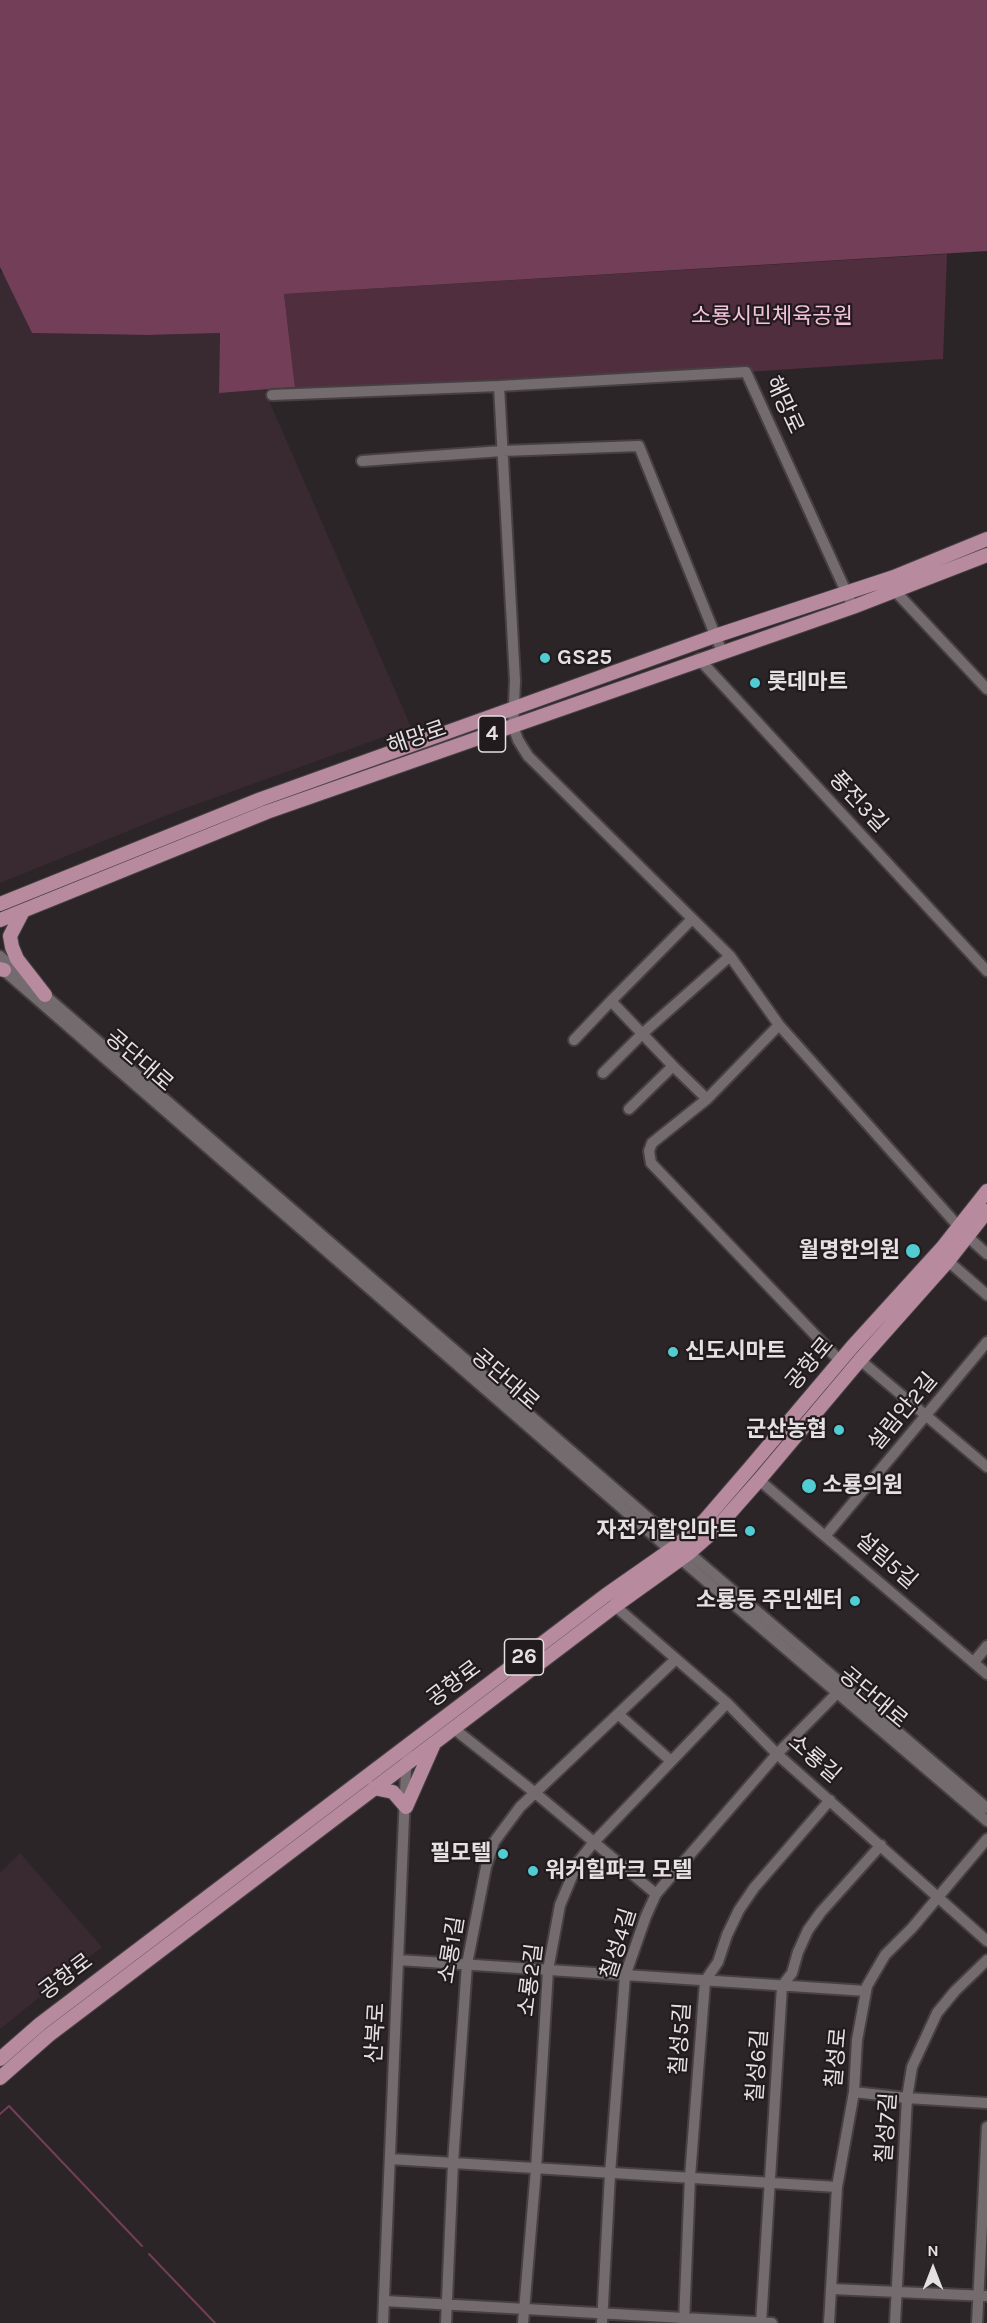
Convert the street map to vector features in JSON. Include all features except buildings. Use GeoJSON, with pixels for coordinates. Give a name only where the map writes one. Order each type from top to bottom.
{"type":"FeatureCollection","features":[{"type":"Feature","properties":{"kind":"main road","name":"해망로"},"geometry":{"type":"LineString","coordinates":[[0,904],[261,799],[715,636],[894,577],[987,539]]}},
{"type":"Feature","properties":{"kind":"main road","name":"해망로"},"geometry":{"type":"LineString","coordinates":[[0,920],[267,812],[853,607],[987,555]]}},
{"type":"Feature","properties":{"kind":"main road"},"geometry":{"type":"LineString","coordinates":[[23,911],[10,936],[12,947],[17,959],[45,994]]}},
{"type":"Feature","properties":{"kind":"main road","name":"공항로"},"geometry":{"type":"LineString","coordinates":[[0,2059],[40,2024],[606,1595],[714,1531],[948,1261],[987,1191]]}},
{"type":"Feature","properties":{"kind":"main road","name":"공항로"},"geometry":{"type":"LineString","coordinates":[[0,2078],[49,2035],[615,1606],[680,1552],[840,1361],[963,1231],[987,1211]]}},
{"type":"Feature","properties":{"kind":"main road"},"geometry":{"type":"LineString","coordinates":[[374,1788],[393,1792],[406,1807],[436,1742]]}},
{"type":"Feature","properties":{"kind":"street","name":"해망로"},"geometry":{"type":"LineString","coordinates":[[272,395],[499,386],[746,372],[853,607]]}},
{"type":"Feature","properties":{"kind":"street"},"geometry":{"type":"LineString","coordinates":[[499,386],[515,681],[513,726],[518,740],[528,756],[730,956],[779,1025],[963,1231],[987,1254]]}},
{"type":"Feature","properties":{"kind":"street"},"geometry":{"type":"LineString","coordinates":[[362,461],[639,446],[722,651]]}},
{"type":"Feature","properties":{"kind":"street"},"geometry":{"type":"LineString","coordinates":[[895,591],[987,690]]}},
{"type":"Feature","properties":{"kind":"street","name":"풍전3길"},"geometry":{"type":"LineString","coordinates":[[699,659],[987,971]]}},
{"type":"Feature","properties":{"kind":"street"},"geometry":{"type":"LineString","coordinates":[[574,1040],[692,919]]}},
{"type":"Feature","properties":{"kind":"street","name":"공단대로"},"geometry":{"type":"LineString","coordinates":[[0,956],[680,1552]]}},
{"type":"Feature","properties":{"kind":"street"},"geometry":{"type":"LineString","coordinates":[[603,1073],[642,1034],[730,956]]}},
{"type":"Feature","properties":{"kind":"street","name":"공단대로"},"geometry":{"type":"LineString","coordinates":[[1,969],[840,1690],[987,1821]]}},
{"type":"Feature","properties":{"kind":"street"},"geometry":{"type":"LineString","coordinates":[[611,1001],[707,1099]]}},
{"type":"Feature","properties":{"kind":"street"},"geometry":{"type":"LineString","coordinates":[[779,1025],[707,1099],[652,1143],[649,1151],[651,1163],[840,1361]]}},
{"type":"Feature","properties":{"kind":"street"},"geometry":{"type":"LineString","coordinates":[[629,1109],[673,1066]]}},
{"type":"Feature","properties":{"kind":"street"},"geometry":{"type":"LineString","coordinates":[[948,1261],[987,1295]]}},
{"type":"Feature","properties":{"kind":"street","name":"설림안2길"},"geometry":{"type":"LineString","coordinates":[[826,1535],[987,1342]]}},
{"type":"Feature","properties":{"kind":"street"},"geometry":{"type":"LineString","coordinates":[[860,1360],[987,1467]]}},
{"type":"Feature","properties":{"kind":"street","name":"설림5길"},"geometry":{"type":"LineString","coordinates":[[759,1480],[987,1674]]}},
{"type":"Feature","properties":{"kind":"street","name":"소룡길"},"geometry":{"type":"LineString","coordinates":[[615,1606],[727,1703],[777,1754],[987,1941]]}},
{"type":"Feature","properties":{"kind":"street"},"geometry":{"type":"LineString","coordinates":[[974,1662],[987,1646]]}},
{"type":"Feature","properties":{"kind":"street","name":"소룡1길"},"geometry":{"type":"LineString","coordinates":[[446,2323],[453,2163],[467,1965],[486,1868],[494,1842],[534,1792],[676,1659]]}},
{"type":"Feature","properties":{"kind":"street","name":"공단대로"},"geometry":{"type":"LineString","coordinates":[[840,1690],[987,1808]]}},
{"type":"Feature","properties":{"kind":"street","name":"칠성4길"},"geometry":{"type":"LineString","coordinates":[[602,2318],[610,2174],[626,1976],[656,1894],[777,1754],[840,1690]]}},
{"type":"Feature","properties":{"kind":"street","name":"소룡2길"},"geometry":{"type":"LineString","coordinates":[[523,2323],[536,2169],[548,1970],[560,1905],[578,1862],[594,1842],[727,1703]]}},
{"type":"Feature","properties":{"kind":"street"},"geometry":{"type":"LineString","coordinates":[[618,1714],[670,1761]]}},
{"type":"Feature","properties":{"kind":"street"},"geometry":{"type":"LineString","coordinates":[[453,1728],[656,1894]]}},
{"type":"Feature","properties":{"kind":"street","name":"산북로"},"geometry":{"type":"LineString","coordinates":[[383,2323],[407,1745]]}},
{"type":"Feature","properties":{"kind":"street","name":"칠성5길"},"geometry":{"type":"LineString","coordinates":[[684,2321],[690,2177],[705,1981],[718,1962],[731,1927],[754,1888],[831,1800]]}},
{"type":"Feature","properties":{"kind":"street","name":"칠성로"},"geometry":{"type":"LineString","coordinates":[[829,2323],[837,2187],[854,2092],[857,2040],[866,1991],[885,1955],[912,1928],[987,1839]]}},
{"type":"Feature","properties":{"kind":"street","name":"칠성6길"},"geometry":{"type":"LineString","coordinates":[[765,2323],[783,1986],[792,1972],[808,1930],[821,1912],[881,1845]]}},
{"type":"Feature","properties":{"kind":"street"},"geometry":{"type":"LineString","coordinates":[[399,1960],[866,1991]]}},
{"type":"Feature","properties":{"kind":"street","name":"칠성7길"},"geometry":{"type":"LineString","coordinates":[[895,2323],[907,2098],[912,2067],[937,2013],[987,1960]]}},
{"type":"Feature","properties":{"kind":"street"},"geometry":{"type":"LineString","coordinates":[[854,2092],[987,2103]]}},
{"type":"Feature","properties":{"kind":"street"},"geometry":{"type":"LineString","coordinates":[[977,2323],[983,2295],[987,2127]]}},
{"type":"Feature","properties":{"kind":"street"},"geometry":{"type":"LineString","coordinates":[[390,2159],[837,2187]]}},
{"type":"Feature","properties":{"kind":"street"},"geometry":{"type":"LineString","coordinates":[[832,2289],[983,2295]]}},
{"type":"Feature","properties":{"kind":"street"},"geometry":{"type":"LineString","coordinates":[[385,2301],[524,2308],[602,2318],[765,2323]]}},
{"type":"Feature","properties":{"kind":"shaded area"},"geometry":{"type":"Polygon","coordinates":[[[0,0],[987,0],[987,251],[284,294],[295,387],[219,393],[220,333],[148,335],[32,333],[0,267],[0,0]]]}},
{"type":"Feature","properties":{"kind":"shaded area"},"geometry":{"type":"Polygon","coordinates":[[[3,272],[32,333],[148,335],[220,333],[219,392],[264,389],[411,727],[175,812],[0,883],[0,273],[3,272]]]}},
{"type":"Feature","properties":{"kind":"shaded area"},"geometry":{"type":"Polygon","coordinates":[[[20,1853],[102,1947],[0,2029],[0,1873],[20,1853]]]}},
{"type":"Feature","properties":{"kind":"green space","name":"소룡시민체육공원"},"geometry":{"type":"Polygon","coordinates":[[[947,254],[943,359],[746,372],[297,394],[295,387],[284,294],[947,254]]]}},
{"type":"Feature","properties":{"kind":"waterway"},"geometry":{"type":"LineString","coordinates":[[0,2114],[9,2106],[142,2246]]}},
{"type":"Feature","properties":{"kind":"waterway"},"geometry":{"type":"LineString","coordinates":[[149,2254],[215,2323]]}},
{"type":"Feature","properties":{"kind":"place","name":"GS25"},"geometry":{"type":"Point","coordinates":[545,658]}},
{"type":"Feature","properties":{"kind":"place","name":"롯데마트"},"geometry":{"type":"Point","coordinates":[755,683]}},
{"type":"Feature","properties":{"kind":"place","name":"월명한의원"},"geometry":{"type":"Point","coordinates":[913,1251]}},
{"type":"Feature","properties":{"kind":"place","name":"신도시마트"},"geometry":{"type":"Point","coordinates":[673,1352]}},
{"type":"Feature","properties":{"kind":"place","name":"군산농협"},"geometry":{"type":"Point","coordinates":[839,1430]}},
{"type":"Feature","properties":{"kind":"place","name":"소룡의원"},"geometry":{"type":"Point","coordinates":[809,1486]}},
{"type":"Feature","properties":{"kind":"place","name":"자전거할인마트"},"geometry":{"type":"Point","coordinates":[750,1531]}},
{"type":"Feature","properties":{"kind":"place","name":"소룡동 주민센터"},"geometry":{"type":"Point","coordinates":[855,1601]}},
{"type":"Feature","properties":{"kind":"place","name":"필모텔"},"geometry":{"type":"Point","coordinates":[503,1854]}},
{"type":"Feature","properties":{"kind":"place","name":"워커힐파크 모텔"},"geometry":{"type":"Point","coordinates":[533,1871]}}]}
